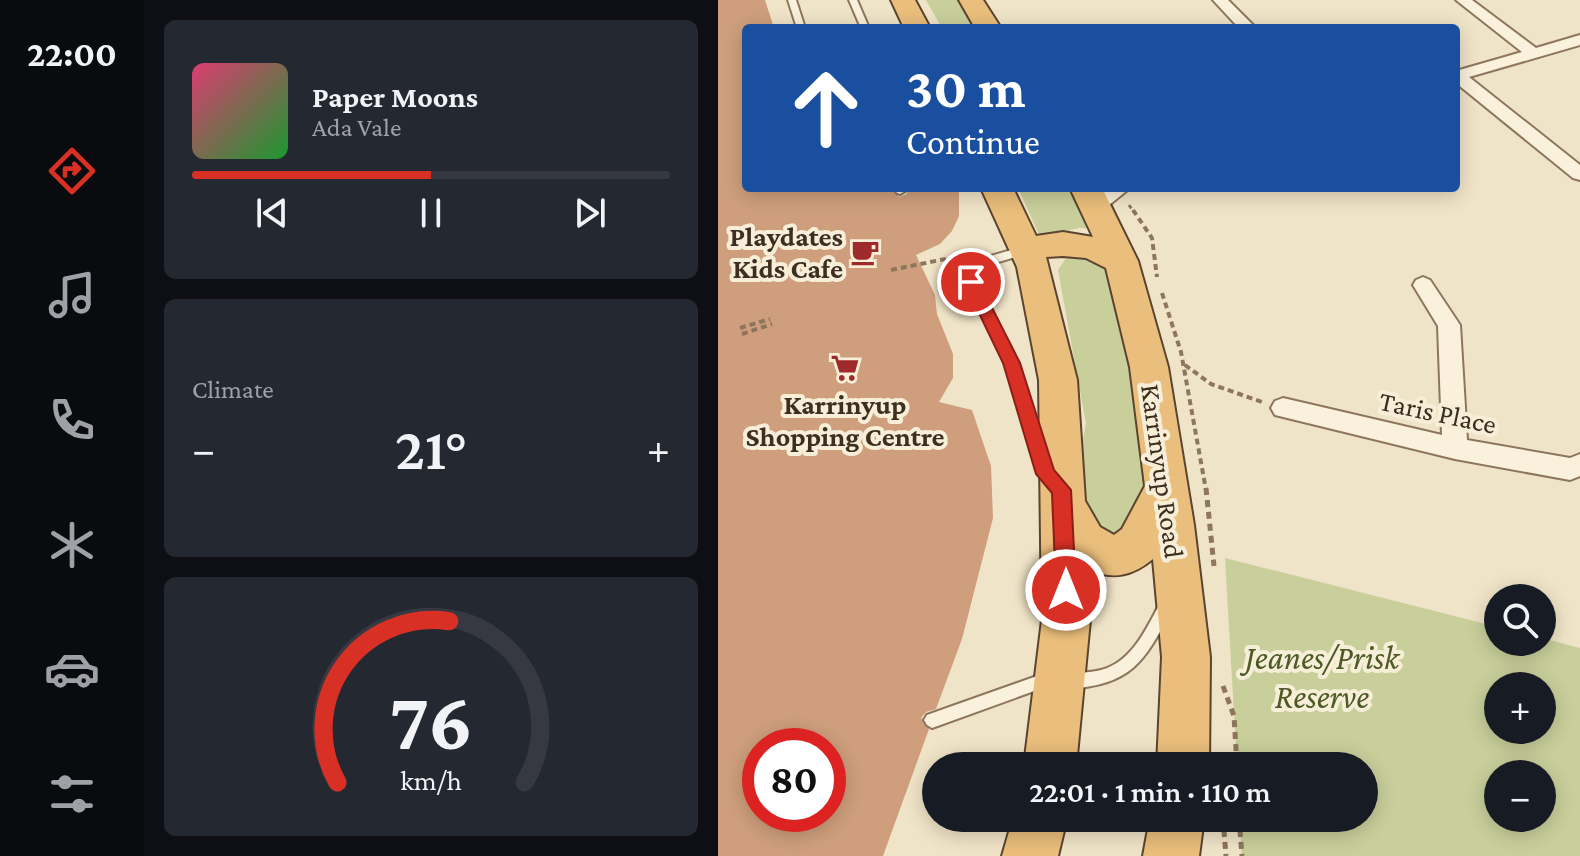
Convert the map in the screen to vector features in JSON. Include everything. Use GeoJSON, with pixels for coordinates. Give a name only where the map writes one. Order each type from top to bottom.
{"type":"FeatureCollection","features":[{"type":"Feature","properties":{"kind":"highway"},"geometry":{"type":"LineString","coordinates":[[903,0],[915,24]]}},
{"type":"Feature","properties":{"kind":"highway"},"geometry":{"type":"LineString","coordinates":[[999,192],[1034,267],[1058,380],[1066,620],[1052,752]]}},
{"type":"Feature","properties":{"kind":"highway","name":"Karrinyup Road"},"geometry":{"type":"LineString","coordinates":[[1101,194],[1149,367],[1186,657],[1183,752]]}},
{"type":"Feature","properties":{"kind":"highway"},"geometry":{"type":"LineString","coordinates":[[1025,250],[1049,243],[1078,244],[1099,248],[1121,261]]}},
{"type":"Feature","properties":{"kind":"highway"},"geometry":{"type":"LineString","coordinates":[[1062,490],[1070,520],[1082,540],[1091,551],[1112,557],[1132,551],[1138,544],[1165,490]]}},
{"type":"Feature","properties":{"kind":"highway"},"geometry":{"type":"LineString","coordinates":[[1030,856],[1036,832]]}},
{"type":"Feature","properties":{"kind":"highway"},"geometry":{"type":"LineString","coordinates":[[1171,856],[1175,832]]}},
{"type":"Feature","properties":{"kind":"highway"},"geometry":{"type":"LineString","coordinates":[[1187,832],[1190,856]]}},
{"type":"Feature","properties":{"kind":"street"},"geometry":{"type":"LineString","coordinates":[[1220,0],[1244,24]]}},
{"type":"Feature","properties":{"kind":"street"},"geometry":{"type":"LineString","coordinates":[[1463,0],[1533,53]]}},
{"type":"Feature","properties":{"kind":"street"},"geometry":{"type":"LineString","coordinates":[[1460,75],[1580,40]]}},
{"type":"Feature","properties":{"kind":"street"},"geometry":{"type":"LineString","coordinates":[[1460,79],[1580,174]]}},
{"type":"Feature","properties":{"kind":"street"},"geometry":{"type":"LineString","coordinates":[[1423,285],[1449,325],[1455,448]]}},
{"type":"Feature","properties":{"kind":"street","name":"Taris Place"},"geometry":{"type":"LineString","coordinates":[[1283,408],[1455,448],[1570,469],[1580,465]]}},
{"type":"Feature","properties":{"kind":"lane"},"geometry":{"type":"LineString","coordinates":[[792,0],[800,24]]}},
{"type":"Feature","properties":{"kind":"lane"},"geometry":{"type":"LineString","coordinates":[[853,0],[863,24]]}},
{"type":"Feature","properties":{"kind":"lane"},"geometry":{"type":"LineString","coordinates":[[1025,250],[981,263],[971,282],[1011,363],[1046,474],[1062,490]]}},
{"type":"Feature","properties":{"kind":"lane"},"geometry":{"type":"LineString","coordinates":[[932,720],[1037,683],[1108,678],[1135,659],[1148,641],[1178,582]]}},
{"type":"Feature","properties":{"kind":"path"},"geometry":{"type":"LineString","coordinates":[[891,270],[965,255]]}},
{"type":"Feature","properties":{"kind":"path"},"geometry":{"type":"LineString","coordinates":[[741,331],[771,321]]}},
{"type":"Feature","properties":{"kind":"path"},"geometry":{"type":"LineString","coordinates":[[1183,363],[1200,379],[1219,389],[1283,408]]}},
{"type":"Feature","properties":{"kind":"path"},"geometry":{"type":"LineString","coordinates":[[1224,832],[1226,856]]}},
{"type":"Feature","properties":{"kind":"path"},"geometry":{"type":"LineString","coordinates":[[1240,832],[1242,856]]}},
{"type":"Feature","properties":{"kind":"green space"},"geometry":{"type":"Polygon","coordinates":[[[926,0],[962,0],[972,24],[940,24],[926,0]]]}},
{"type":"Feature","properties":{"kind":"green space"},"geometry":{"type":"Polygon","coordinates":[[[1020,192],[1075,192],[1096,229],[1079,228],[1040,237],[1020,192]]]}},
{"type":"Feature","properties":{"kind":"green space"},"geometry":{"type":"Polygon","coordinates":[[[1087,248],[1115,273],[1151,487],[1131,530],[1105,536],[1088,522],[1081,448],[1086,424],[1058,270],[1069,253],[1087,248]]]}},
{"type":"Feature","properties":{"kind":"green space","name":"Jeanes/Prisk Reserve"},"geometry":{"type":"Polygon","coordinates":[[[1225,558],[1484,623],[1484,656],[1556,656],[1556,642],[1580,648],[1580,856],[1242,856],[1240,832],[1378,832],[1378,752],[1236,752],[1225,558]]]}},
{"type":"Feature","properties":{"kind":"building","name":"Karrinyup Shopping Centre"},"geometry":{"type":"Polygon","coordinates":[[[718,0],[765,0],[773,24],[742,24],[742,192],[895,192],[899,197],[907,192],[959,192],[959,216],[952,231],[940,244],[916,255],[935,295],[937,314],[953,354],[953,378],[939,402],[972,410],[991,466],[993,518],[962,639],[936,709],[926,712],[921,718],[929,729],[883,856],[718,856],[718,0]]]}},
{"type":"Feature","properties":{"kind":"place","name":"Playdates Kids Cafe"},"geometry":{"type":"Point","coordinates":[865,252]}},
{"type":"Feature","properties":{"kind":"place","name":"Karrinyup Shopping Centre"},"geometry":{"type":"Point","coordinates":[845,368]}},
{"type":"Feature","properties":{"kind":"route"},"geometry":{"type":"LineString","coordinates":[[971,282],[1011,363],[1046,474],[1062,490],[1066,590]]}}]}
